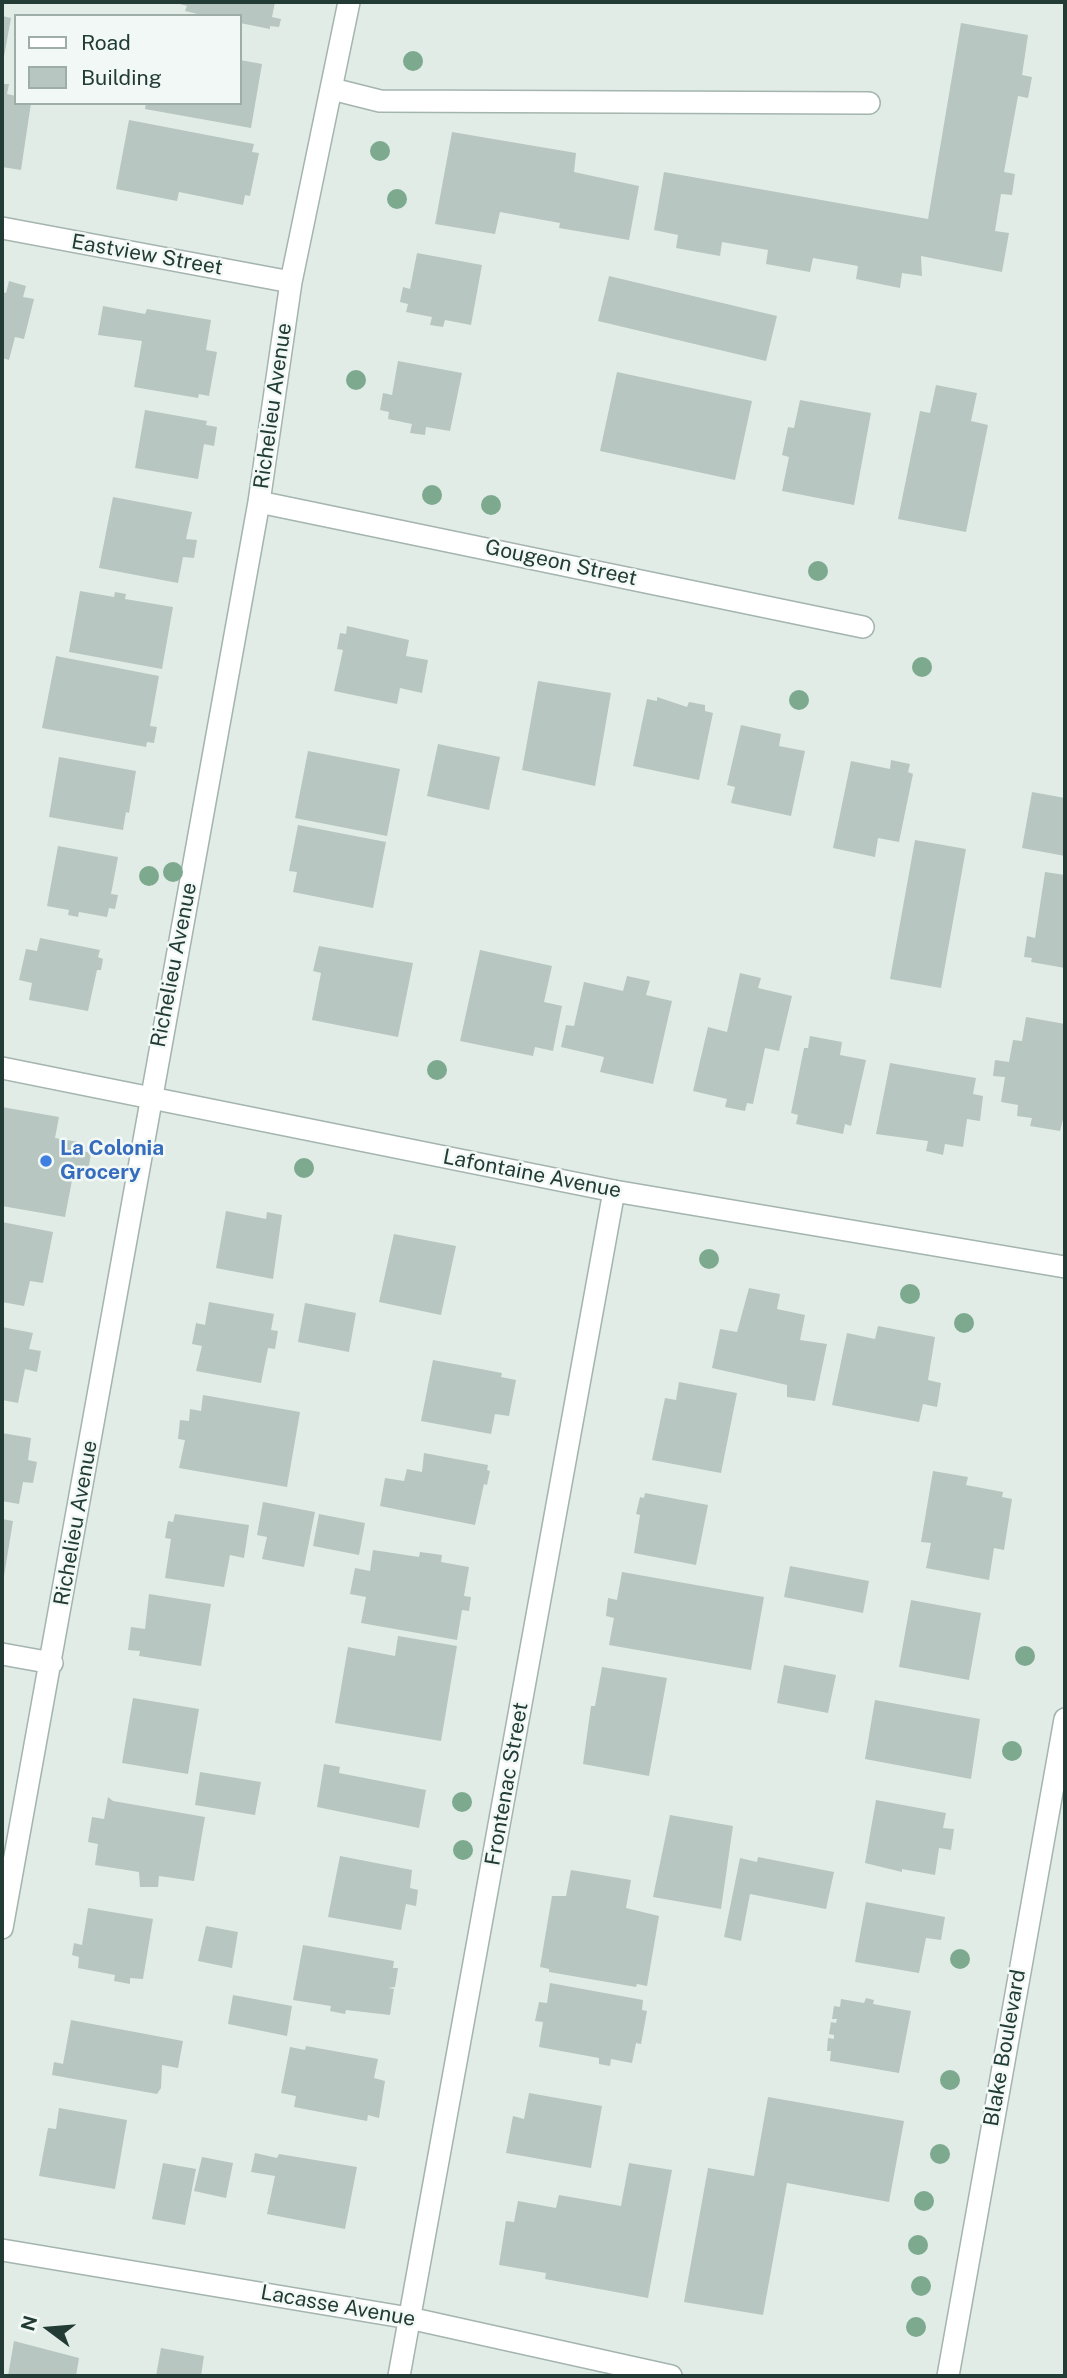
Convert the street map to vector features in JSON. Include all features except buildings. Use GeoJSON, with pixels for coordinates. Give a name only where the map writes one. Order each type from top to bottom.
{"type":"FeatureCollection","features":[{"type":"Feature","properties":{"kind":"street","name":"Richelieu Avenue"},"geometry":{"type":"LineString","coordinates":[[2,1928],[52,1663],[150,1098],[259,502],[291,282],[349,2]]}},
{"type":"Feature","properties":{"kind":"street"},"geometry":{"type":"LineString","coordinates":[[332,89],[380,101],[869,103]]}},
{"type":"Feature","properties":{"kind":"street","name":"Eastview Street"},"geometry":{"type":"LineString","coordinates":[[2,228],[291,282]]}},
{"type":"Feature","properties":{"kind":"street","name":"Gougeon Street"},"geometry":{"type":"LineString","coordinates":[[259,502],[863,627]]}},
{"type":"Feature","properties":{"kind":"street","name":"Lafontaine Avenue"},"geometry":{"type":"LineString","coordinates":[[2,1068],[614,1191],[1065,1267]]}},
{"type":"Feature","properties":{"kind":"street","name":"Frontenac Street"},"geometry":{"type":"LineString","coordinates":[[399,2376],[614,1191]]}},
{"type":"Feature","properties":{"kind":"street"},"geometry":{"type":"LineString","coordinates":[[2,1654],[52,1663]]}},
{"type":"Feature","properties":{"kind":"street","name":"Blake Boulevard"},"geometry":{"type":"LineString","coordinates":[[948,2376],[1065,1719]]}},
{"type":"Feature","properties":{"kind":"street","name":"Lacasse Avenue"},"geometry":{"type":"LineString","coordinates":[[2,2250],[409,2318],[671,2376]]}},
{"type":"Feature","properties":{"kind":"place","name":"La Colonia Grocery"},"geometry":{"type":"Point","coordinates":[46,1161]}}]}
